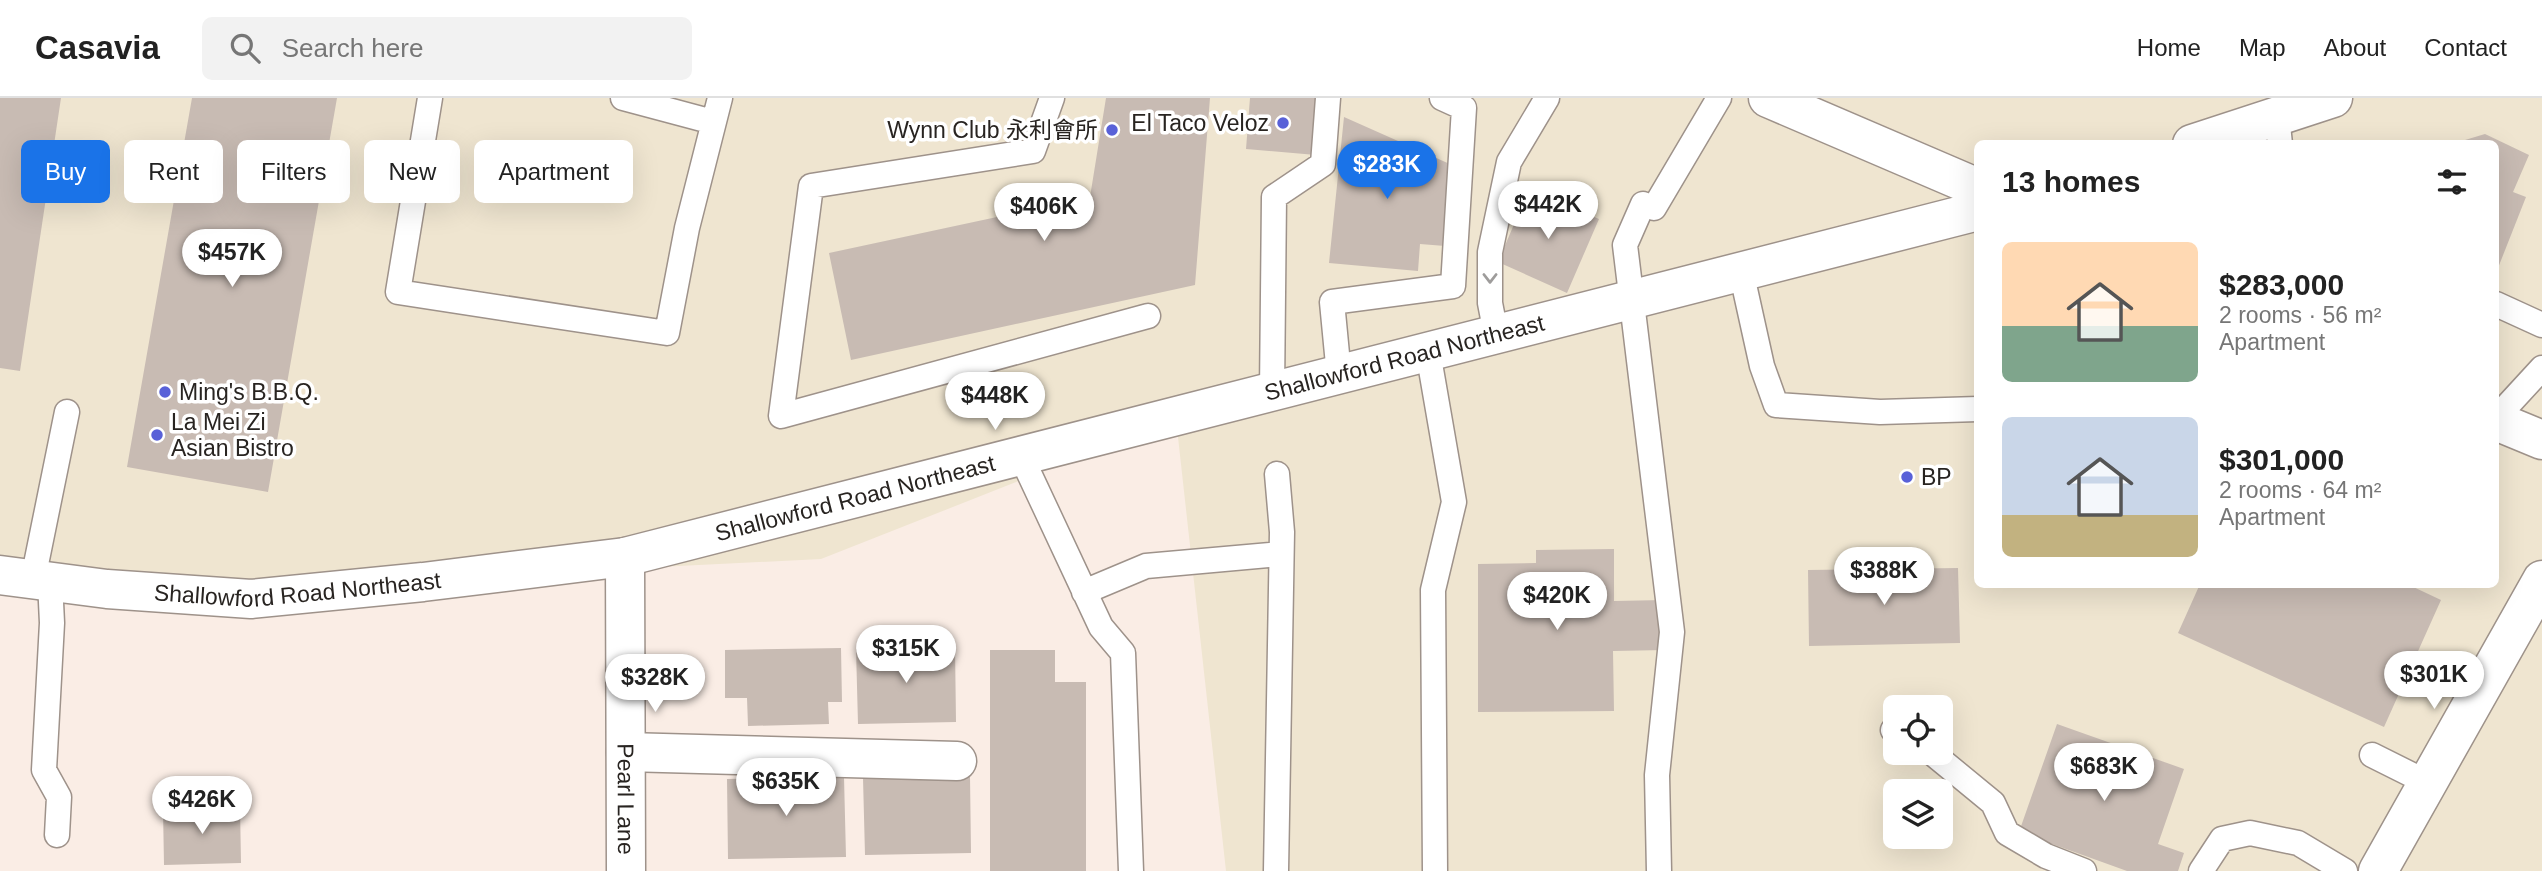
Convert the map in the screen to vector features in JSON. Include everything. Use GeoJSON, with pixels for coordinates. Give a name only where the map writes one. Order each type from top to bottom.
{"type":"FeatureCollection","features":[{"type":"Feature","properties":{"kind":"street"},"geometry":{"type":"LineString","coordinates":[[1768,98],[1974,186]]}},
{"type":"Feature","properties":{"kind":"street"},"geometry":{"type":"LineString","coordinates":[[2217,140],[2278,130],[2333,98]]}},
{"type":"Feature","properties":{"kind":"street","name":"Shallowford Road Northeast"},"geometry":{"type":"LineString","coordinates":[[28,579],[107,589],[251,599],[625,558],[1974,212]]}},
{"type":"Feature","properties":{"kind":"street"},"geometry":{"type":"LineString","coordinates":[[2499,421],[2542,440]]}},
{"type":"Feature","properties":{"kind":"street","name":"Pearl Lane"},"geometry":{"type":"LineString","coordinates":[[625,558],[626,871]]}},
{"type":"Feature","properties":{"kind":"street"},"geometry":{"type":"LineString","coordinates":[[2378,871],[2542,580]]}},
{"type":"Feature","properties":{"kind":"street"},"geometry":{"type":"LineString","coordinates":[[626,752],[957,761]]}},
{"type":"Feature","properties":{"kind":"lane"},"geometry":{"type":"LineString","coordinates":[[430,98],[398,292],[667,333],[687,228],[720,98]]}},
{"type":"Feature","properties":{"kind":"lane"},"geometry":{"type":"LineString","coordinates":[[1052,98],[1033,151],[811,186],[780,416],[1148,316]]}},
{"type":"Feature","properties":{"kind":"lane"},"geometry":{"type":"LineString","coordinates":[[1272,392],[1274,197],[1323,164],[1328,98]]}},
{"type":"Feature","properties":{"kind":"lane"},"geometry":{"type":"LineString","coordinates":[[1339,375],[1332,302],[1452,286],[1464,107],[1442,98]]}},
{"type":"Feature","properties":{"kind":"lane"},"geometry":{"type":"LineString","coordinates":[[1496,334],[1490,303],[1490,252],[1509,162],[1547,98]]}},
{"type":"Feature","properties":{"kind":"lane"},"geometry":{"type":"LineString","coordinates":[[1658,871],[1657,775],[1672,632],[1625,245],[1719,98]]}},
{"type":"Feature","properties":{"kind":"lane"},"geometry":{"type":"LineString","coordinates":[[631,99],[713,122]]}},
{"type":"Feature","properties":{"kind":"lane"},"geometry":{"type":"LineString","coordinates":[[1741,271],[1762,366],[1776,405],[1880,412],[1974,409]]}},
{"type":"Feature","properties":{"kind":"lane"},"geometry":{"type":"LineString","coordinates":[[2499,305],[2542,325]]}},
{"type":"Feature","properties":{"kind":"lane"},"geometry":{"type":"LineString","coordinates":[[1428,352],[1454,502],[1433,590],[1435,871]]}},
{"type":"Feature","properties":{"kind":"lane"},"geometry":{"type":"LineString","coordinates":[[2499,417],[2542,368]]}},
{"type":"Feature","properties":{"kind":"lane"},"geometry":{"type":"LineString","coordinates":[[57,835],[59,797],[44,770],[52,623],[28,579],[67,412]]}},
{"type":"Feature","properties":{"kind":"lane"},"geometry":{"type":"LineString","coordinates":[[1021,456],[1101,627],[1123,653],[1131,871]]}},
{"type":"Feature","properties":{"kind":"lane"},"geometry":{"type":"LineString","coordinates":[[1276,871],[1281,554],[1277,474]]}},
{"type":"Feature","properties":{"kind":"lane"},"geometry":{"type":"LineString","coordinates":[[1084,592],[1146,566],[1281,554]]}},
{"type":"Feature","properties":{"kind":"lane"},"geometry":{"type":"LineString","coordinates":[[2372,755],[2427,783]]}},
{"type":"Feature","properties":{"kind":"lane"},"geometry":{"type":"LineString","coordinates":[[1947,765],[1993,803],[2007,833],[2046,856],[2084,871]]}},
{"type":"Feature","properties":{"kind":"lane"},"geometry":{"type":"LineString","coordinates":[[2201,871],[2221,839],[2250,833],[2298,843],[2345,871]]}},
{"type":"Feature","properties":{"kind":"shaded area"},"geometry":{"type":"Polygon","coordinates":[[[0,98],[2542,98],[2542,871],[1226,871],[1176,419],[821,559],[176,591],[0,561],[0,98]]]}},
{"type":"Feature","properties":{"kind":"building"},"geometry":{"type":"Polygon","coordinates":[[[0,98],[61,98],[55,140],[21,140],[21,203],[45,203],[20,371],[0,368],[0,98]]]}},
{"type":"Feature","properties":{"kind":"building"},"geometry":{"type":"Polygon","coordinates":[[[192,98],[337,98],[330,140],[237,140],[237,203],[319,203],[268,492],[127,467],[174,203],[223,203],[223,140],[185,140],[192,98]]]}},
{"type":"Feature","properties":{"kind":"building"},"geometry":{"type":"Polygon","coordinates":[[[1106,98],[1210,98],[1195,285],[851,360],[829,253],[1090,197],[1106,98]]]}},
{"type":"Feature","properties":{"kind":"building","name":"El Taco Veloz"},"geometry":{"type":"Polygon","coordinates":[[[1250,98],[1321,98],[1316,155],[1246,149],[1250,98]]]}},
{"type":"Feature","properties":{"kind":"building"},"geometry":{"type":"Polygon","coordinates":[[[1344,117],[1452,165],[1445,246],[1420,244],[1418,271],[1329,263],[1344,117]]]}},
{"type":"Feature","properties":{"kind":"building"},"geometry":{"type":"Polygon","coordinates":[[[2485,134],[2498,140],[2465,140],[2485,134]]]}},
{"type":"Feature","properties":{"kind":"building"},"geometry":{"type":"Polygon","coordinates":[[[2499,141],[2529,155],[2513,192],[2526,197],[2499,265],[2499,141]]]}},
{"type":"Feature","properties":{"kind":"building"},"geometry":{"type":"Polygon","coordinates":[[[1529,189],[1599,219],[1567,293],[1498,262],[1529,189]]]}},
{"type":"Feature","properties":{"kind":"building"},"geometry":{"type":"Polygon","coordinates":[[[1614,549],[1614,601],[1664,600],[1665,650],[1613,651],[1614,711],[1478,712],[1478,564],[1536,563],[1536,550],[1614,549]]]}},
{"type":"Feature","properties":{"kind":"building"},"geometry":{"type":"Polygon","coordinates":[[[1958,568],[1960,643],[1809,646],[1808,570],[1958,568]]]}},
{"type":"Feature","properties":{"kind":"building"},"geometry":{"type":"Polygon","coordinates":[[[2198,588],[2416,588],[2441,600],[2384,727],[2178,633],[2198,588]]]}},
{"type":"Feature","properties":{"kind":"building"},"geometry":{"type":"Polygon","coordinates":[[[955,647],[956,722],[858,724],[856,649],[955,647]]]}},
{"type":"Feature","properties":{"kind":"building"},"geometry":{"type":"Polygon","coordinates":[[[841,648],[842,702],[828,702],[829,724],[748,726],[747,698],[725,698],[725,650],[841,648]]]}},
{"type":"Feature","properties":{"kind":"building"},"geometry":{"type":"Polygon","coordinates":[[[990,650],[1055,650],[1055,682],[1086,682],[1086,871],[990,871],[990,650]]]}},
{"type":"Feature","properties":{"kind":"building"},"geometry":{"type":"Polygon","coordinates":[[[2057,724],[2184,769],[2158,844],[2184,853],[2178,871],[2127,871],[2019,832],[2057,724]]]}},
{"type":"Feature","properties":{"kind":"building"},"geometry":{"type":"Polygon","coordinates":[[[970,776],[971,853],[865,855],[863,778],[970,776]]]}},
{"type":"Feature","properties":{"kind":"building"},"geometry":{"type":"Polygon","coordinates":[[[844,777],[846,857],[728,859],[727,779],[844,777]]]}},
{"type":"Feature","properties":{"kind":"building"},"geometry":{"type":"Polygon","coordinates":[[[240,807],[241,863],[164,865],[163,809],[240,807]]]}},
{"type":"Feature","properties":{"kind":"place","name":"El Taco Veloz"},"geometry":{"type":"Point","coordinates":[1283,123]}},
{"type":"Feature","properties":{"kind":"place","name":"Wynn Club 永利會所"},"geometry":{"type":"Point","coordinates":[1112,130]}},
{"type":"Feature","properties":{"kind":"place","name":"Ming's B.B.Q."},"geometry":{"type":"Point","coordinates":[165,392]}},
{"type":"Feature","properties":{"kind":"place","name":"La Mei Zi Asian Bistro"},"geometry":{"type":"Point","coordinates":[157,435]}},
{"type":"Feature","properties":{"kind":"place","name":"BP"},"geometry":{"type":"Point","coordinates":[1907,477]}}]}
